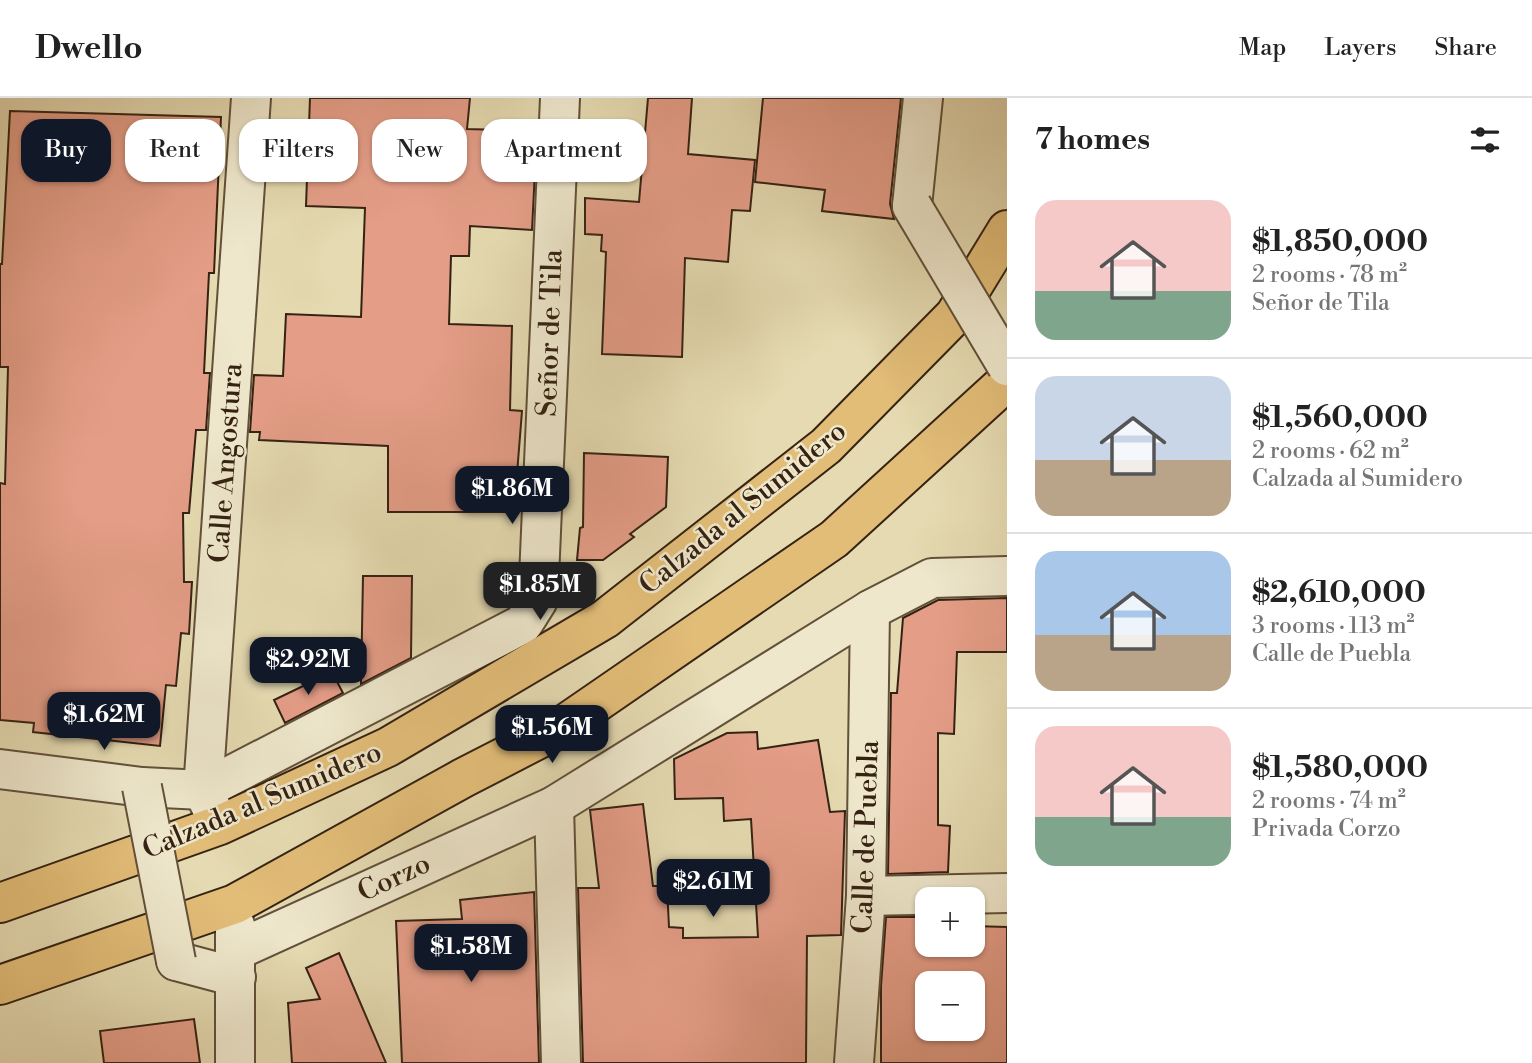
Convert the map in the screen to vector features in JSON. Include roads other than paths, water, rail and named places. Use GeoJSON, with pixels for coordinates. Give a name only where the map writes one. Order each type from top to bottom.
{"type":"FeatureCollection","features":[{"type":"Feature","properties":{"kind":"main road","name":"Calzada al Sumidero"},"geometry":{"type":"LineString","coordinates":[[0,903],[219,825],[388,747],[616,610],[826,446],[955,315],[1007,230]]}},
{"type":"Feature","properties":{"kind":"main road"},"geometry":{"type":"LineString","coordinates":[[0,985],[235,904],[463,778],[558,729],[834,540],[1007,381]]}},
{"type":"Feature","properties":{"kind":"street","name":"Calle Angostura"},"geometry":{"type":"LineString","coordinates":[[219,825],[203,790],[250,98]]}},
{"type":"Feature","properties":{"kind":"street","name":"Señor de Tila"},"geometry":{"type":"LineString","coordinates":[[203,790],[523,624],[538,600],[560,98]]}},
{"type":"Feature","properties":{"kind":"street"},"geometry":{"type":"LineString","coordinates":[[923,98],[912,206],[1007,366]]}},
{"type":"Feature","properties":{"kind":"street","name":"Corzo"},"geometry":{"type":"LineString","coordinates":[[235,964],[554,806],[870,610],[932,578],[1007,576]]}},
{"type":"Feature","properties":{"kind":"street","name":"Calle de Puebla"},"geometry":{"type":"LineString","coordinates":[[854,1063],[866,896],[870,610]]}},
{"type":"Feature","properties":{"kind":"street"},"geometry":{"type":"LineString","coordinates":[[0,769],[142,787],[203,790]]}},
{"type":"Feature","properties":{"kind":"street"},"geometry":{"type":"LineString","coordinates":[[142,787],[176,961],[235,964]]}},
{"type":"Feature","properties":{"kind":"street"},"geometry":{"type":"LineString","coordinates":[[554,806],[561,1063]]}},
{"type":"Feature","properties":{"kind":"street"},"geometry":{"type":"LineString","coordinates":[[866,896],[1007,893]]}},
{"type":"Feature","properties":{"kind":"street"},"geometry":{"type":"LineString","coordinates":[[235,904],[235,1063]]}}]}
